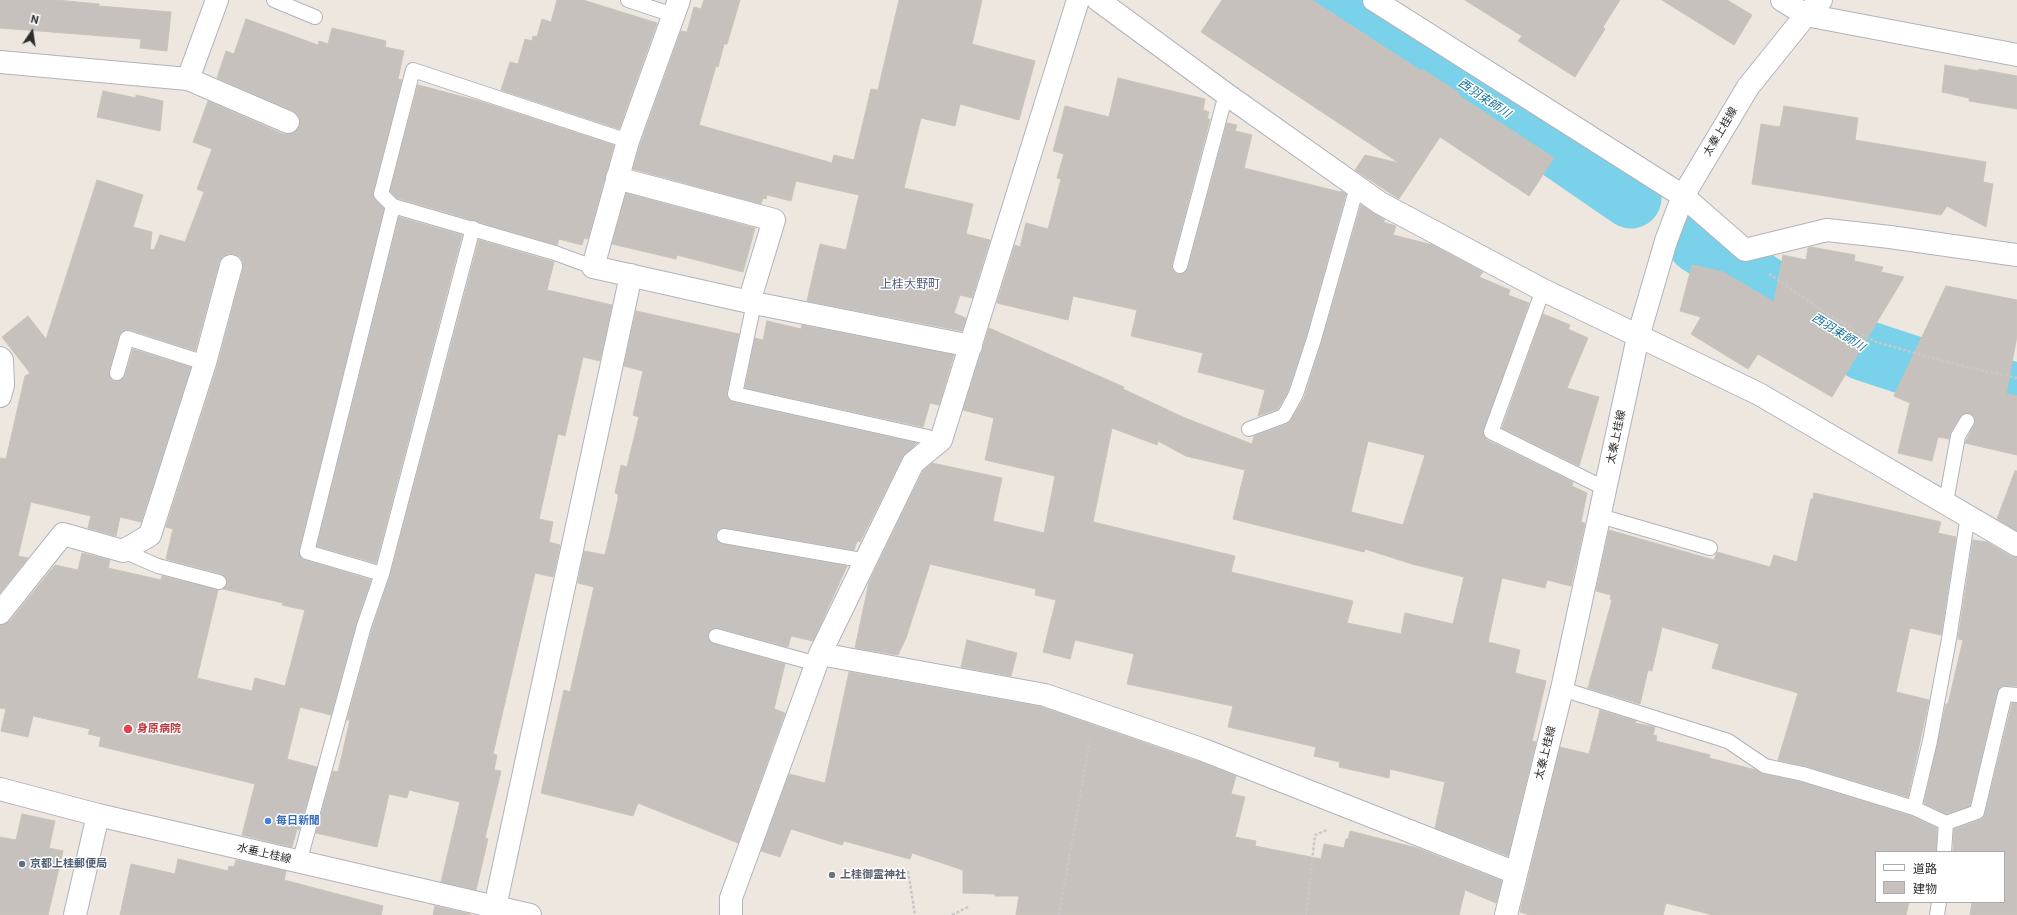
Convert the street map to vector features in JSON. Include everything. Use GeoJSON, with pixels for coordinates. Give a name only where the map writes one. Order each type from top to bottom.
{"type":"FeatureCollection","features":[{"type":"Feature","properties":{"kind":"street"},"geometry":{"type":"LineString","coordinates":[[188,79],[217,0]]}},
{"type":"Feature","properties":{"kind":"street"},"geometry":{"type":"LineString","coordinates":[[731,915],[731,898],[818,659],[867,561],[913,463],[941,440],[1078,0]]}},
{"type":"Feature","properties":{"kind":"street"},"geometry":{"type":"LineString","coordinates":[[1098,0],[1226,94],[1380,203],[1543,290],[1759,394],[1946,502],[2017,545]]}},
{"type":"Feature","properties":{"kind":"street"},"geometry":{"type":"LineString","coordinates":[[1374,0],[1683,196],[1745,250],[1827,230],[1890,236],[2017,255]]}},
{"type":"Feature","properties":{"kind":"street"},"geometry":{"type":"LineString","coordinates":[[1782,0],[1806,15],[2017,55]]}},
{"type":"Feature","properties":{"kind":"street","name":"太秦上桂線"},"geometry":{"type":"LineString","coordinates":[[1506,915],[1562,689],[1638,337],[1666,241],[1683,196],[1748,87],[1806,15],[1821,0]]}},
{"type":"Feature","properties":{"kind":"street"},"geometry":{"type":"LineString","coordinates":[[676,8],[628,141],[593,267],[752,303],[971,346]]}},
{"type":"Feature","properties":{"kind":"street"},"geometry":{"type":"LineString","coordinates":[[0,62],[188,79],[288,122]]}},
{"type":"Feature","properties":{"kind":"street"},"geometry":{"type":"LineString","coordinates":[[617,178],[774,220],[752,303]]}},
{"type":"Feature","properties":{"kind":"street"},"geometry":{"type":"LineString","coordinates":[[0,613],[63,534],[123,551],[150,535],[205,363],[231,266]]}},
{"type":"Feature","properties":{"kind":"street"},"geometry":{"type":"LineString","coordinates":[[496,911],[631,276]]}},
{"type":"Feature","properties":{"kind":"street"},"geometry":{"type":"LineString","coordinates":[[0,358],[2,360],[3,386],[0,396]]}},
{"type":"Feature","properties":{"kind":"street"},"geometry":{"type":"LineString","coordinates":[[818,659],[1045,695],[1201,750],[1516,873]]}},
{"type":"Feature","properties":{"kind":"street","name":"水垂上桂線"},"geometry":{"type":"LineString","coordinates":[[0,790],[496,911],[530,915]]}},
{"type":"Feature","properties":{"kind":"street"},"geometry":{"type":"LineString","coordinates":[[75,915],[98,815]]}},
{"type":"Feature","properties":{"kind":"lane"},"geometry":{"type":"LineString","coordinates":[[274,0],[315,17]]}},
{"type":"Feature","properties":{"kind":"lane"},"geometry":{"type":"LineString","coordinates":[[628,0],[676,8]]}},
{"type":"Feature","properties":{"kind":"lane"},"geometry":{"type":"LineString","coordinates":[[593,267],[555,253],[393,206],[381,194],[413,70],[628,141]]}},
{"type":"Feature","properties":{"kind":"lane"},"geometry":{"type":"LineString","coordinates":[[1180,266],[1226,94]]}},
{"type":"Feature","properties":{"kind":"lane"},"geometry":{"type":"LineString","coordinates":[[1249,429],[1284,416],[1296,394],[1314,339],[1357,187]]}},
{"type":"Feature","properties":{"kind":"lane"},"geometry":{"type":"LineString","coordinates":[[382,574],[307,552],[393,206]]}},
{"type":"Feature","properties":{"kind":"lane"},"geometry":{"type":"LineString","coordinates":[[299,863],[364,626],[382,574],[473,228]]}},
{"type":"Feature","properties":{"kind":"lane"},"geometry":{"type":"LineString","coordinates":[[1543,290],[1491,432],[1606,489]]}},
{"type":"Feature","properties":{"kind":"lane"},"geometry":{"type":"LineString","coordinates":[[752,303],[735,394],[941,440]]}},
{"type":"Feature","properties":{"kind":"lane"},"geometry":{"type":"LineString","coordinates":[[117,373],[127,338],[205,363]]}},
{"type":"Feature","properties":{"kind":"lane"},"geometry":{"type":"LineString","coordinates":[[1946,502],[1958,436],[1967,421]]}},
{"type":"Feature","properties":{"kind":"lane"},"geometry":{"type":"LineString","coordinates":[[1914,808],[1930,741],[1949,638],[1968,515]]}},
{"type":"Feature","properties":{"kind":"lane"},"geometry":{"type":"LineString","coordinates":[[1600,516],[1710,548]]}},
{"type":"Feature","properties":{"kind":"lane"},"geometry":{"type":"LineString","coordinates":[[724,536],[867,561]]}},
{"type":"Feature","properties":{"kind":"lane"},"geometry":{"type":"LineString","coordinates":[[123,551],[158,566],[220,582]]}},
{"type":"Feature","properties":{"kind":"lane"},"geometry":{"type":"LineString","coordinates":[[716,636],[818,659]]}},
{"type":"Feature","properties":{"kind":"lane"},"geometry":{"type":"LineString","coordinates":[[1562,689],[1728,741],[1765,766],[1803,774],[1914,808],[1946,823],[1977,812],[2005,694],[2017,695]]}},
{"type":"Feature","properties":{"kind":"lane"},"geometry":{"type":"LineString","coordinates":[[1944,851],[1946,823]]}},
{"type":"Feature","properties":{"kind":"lane"},"geometry":{"type":"LineString","coordinates":[[1937,915],[1939,903]]}},
{"type":"Feature","properties":{"kind":"path"},"geometry":{"type":"LineString","coordinates":[[1745,250],[1772,277],[1826,313],[1876,342],[1958,365],[2017,378]]}},
{"type":"Feature","properties":{"kind":"path"},"geometry":{"type":"LineString","coordinates":[[1059,915],[1090,741],[1098,714]]}},
{"type":"Feature","properties":{"kind":"path"},"geometry":{"type":"LineString","coordinates":[[1306,915],[1315,835],[1369,816]]}},
{"type":"Feature","properties":{"kind":"path"},"geometry":{"type":"LineString","coordinates":[[908,871],[915,915]]}},
{"type":"Feature","properties":{"kind":"path"},"geometry":{"type":"LineString","coordinates":[[952,915],[970,906]]}},
{"type":"Feature","properties":{"kind":"building"},"geometry":{"type":"Polygon","coordinates":[[[0,0],[56,0],[99,4],[99,6],[171,12],[167,51],[140,48],[141,39],[0,28],[0,0]]]}},
{"type":"Feature","properties":{"kind":"building"},"geometry":{"type":"Polygon","coordinates":[[[557,0],[583,0],[657,23],[619,129],[501,90],[510,62],[518,64],[525,39],[532,41],[533,36],[537,37],[542,19],[551,22],[557,0]]]}},
{"type":"Feature","properties":{"kind":"building"},"geometry":{"type":"Polygon","coordinates":[[[704,0],[740,0],[727,44],[724,44],[718,67],[716,66],[699,125],[832,163],[834,155],[854,160],[871,89],[878,90],[899,0],[982,0],[972,44],[1035,61],[1019,120],[960,104],[955,126],[921,118],[904,188],[973,204],[966,234],[990,240],[972,298],[960,295],[954,313],[966,318],[962,331],[807,301],[820,244],[846,250],[859,195],[796,181],[791,201],[767,195],[766,199],[763,198],[761,204],[633,169],[640,145],[681,31],[687,32],[694,7],[701,9],[704,0]]]}},
{"type":"Feature","properties":{"kind":"building"},"geometry":{"type":"Polygon","coordinates":[[[1222,0],[1312,0],[1421,71],[1422,69],[1459,93],[1458,95],[1554,158],[1529,196],[1440,137],[1399,199],[1355,170],[1365,155],[1399,163],[1201,32],[1222,0]]]}},
{"type":"Feature","properties":{"kind":"building"},"geometry":{"type":"Polygon","coordinates":[[[1465,0],[1620,0],[1603,27],[1605,29],[1575,77],[1518,41],[1522,36],[1465,0]]]}},
{"type":"Feature","properties":{"kind":"building"},"geometry":{"type":"Polygon","coordinates":[[[1662,0],[1727,0],[1752,15],[1734,45],[1662,0]]]}},
{"type":"Feature","properties":{"kind":"building"},"geometry":{"type":"Polygon","coordinates":[[[246,19],[318,45],[319,41],[328,44],[332,28],[386,41],[385,47],[404,51],[398,79],[402,80],[373,192],[375,200],[384,209],[299,550],[301,558],[305,560],[371,580],[356,624],[331,715],[300,707],[287,759],[317,767],[299,830],[297,829],[292,847],[242,835],[255,784],[99,746],[101,737],[88,734],[90,729],[33,716],[28,737],[1,731],[6,709],[0,708],[0,625],[10,621],[55,565],[78,570],[82,553],[110,560],[108,568],[161,580],[162,576],[218,590],[197,678],[252,691],[255,678],[285,686],[305,610],[282,605],[283,603],[223,589],[227,585],[227,580],[222,574],[166,559],[173,529],[166,527],[217,367],[243,269],[243,262],[240,257],[235,254],[227,254],[222,257],[219,263],[195,351],[130,330],[125,330],[119,336],[109,371],[111,379],[114,381],[119,381],[125,376],[133,349],[191,367],[141,522],[120,517],[116,536],[88,528],[91,516],[31,502],[18,556],[28,558],[0,593],[0,458],[6,459],[25,376],[30,373],[2,337],[28,316],[46,339],[97,180],[143,195],[133,227],[152,232],[150,249],[154,250],[160,235],[185,242],[204,192],[197,189],[212,149],[193,142],[208,101],[283,134],[295,132],[299,127],[300,120],[298,114],[293,111],[217,78],[226,51],[234,54],[246,19]]]}},
{"type":"Feature","properties":{"kind":"building"},"geometry":{"type":"Polygon","coordinates":[[[1945,65],[2017,76],[2017,109],[1969,101],[1969,98],[1942,92],[1945,65]]]}},
{"type":"Feature","properties":{"kind":"building"},"geometry":{"type":"Polygon","coordinates":[[[1118,78],[1205,99],[1203,110],[1209,112],[1207,119],[1210,119],[1172,264],[1172,269],[1177,274],[1183,274],[1188,268],[1227,123],[1237,125],[1235,131],[1252,135],[1244,168],[1340,192],[1341,191],[1346,194],[1306,337],[1288,391],[1278,409],[1258,416],[1265,390],[1198,372],[1203,353],[1131,336],[1137,310],[1073,296],[1068,320],[997,303],[1015,245],[1020,247],[1026,223],[1048,229],[1061,179],[1057,178],[1064,154],[1053,151],[1065,106],[1109,117],[1118,78]]]}},
{"type":"Feature","properties":{"kind":"building"},"geometry":{"type":"Polygon","coordinates":[[[418,85],[479,101],[614,145],[588,239],[584,238],[582,245],[559,239],[557,245],[397,198],[390,191],[418,85]]]}},
{"type":"Feature","properties":{"kind":"building"},"geometry":{"type":"Polygon","coordinates":[[[103,91],[136,98],[136,95],[163,101],[160,131],[97,117],[103,91]]]}},
{"type":"Feature","properties":{"kind":"building"},"geometry":{"type":"Polygon","coordinates":[[[1784,106],[1858,118],[1855,140],[1986,162],[1983,182],[1993,184],[1986,227],[1947,206],[1941,215],[1752,184],[1761,124],[1780,127],[1784,106]]]}},
{"type":"Feature","properties":{"kind":"building"},"geometry":{"type":"Polygon","coordinates":[[[626,193],[755,228],[743,272],[677,255],[676,259],[612,244],[626,193]]]}},
{"type":"Feature","properties":{"kind":"building"},"geometry":{"type":"Polygon","coordinates":[[[1361,205],[1385,220],[1383,222],[1396,226],[1393,235],[1433,245],[1483,272],[1479,277],[1510,290],[1508,295],[1529,303],[1483,434],[1487,440],[1573,482],[1572,486],[1587,493],[1581,522],[1585,523],[1571,586],[1547,580],[1545,588],[1502,578],[1488,642],[1520,650],[1515,673],[1546,681],[1532,741],[1536,742],[1508,856],[1435,828],[1445,782],[1390,769],[1389,778],[1339,767],[1340,762],[1314,756],[1316,747],[1228,727],[1233,706],[1127,684],[1134,654],[1075,640],[1070,659],[1043,652],[1056,600],[1035,595],[1036,589],[930,564],[906,638],[898,655],[855,648],[869,582],[923,471],[932,463],[1002,478],[993,521],[1044,533],[1055,476],[985,460],[994,418],[963,410],[989,328],[1124,387],[1123,389],[1185,418],[1252,444],[1254,436],[1287,424],[1291,420],[1304,398],[1361,205]],[[1112,428],[1093,522],[1235,556],[1231,572],[1353,601],[1347,623],[1401,634],[1405,613],[1453,624],[1464,577],[1412,564],[1365,549],[1364,552],[1233,519],[1245,470],[1186,456],[1158,441],[1157,445],[1112,428]],[[1368,441],[1351,512],[1403,525],[1425,455],[1368,441]]]}},
{"type":"Feature","properties":{"kind":"building"},"geometry":{"type":"Polygon","coordinates":[[[399,217],[462,235],[376,563],[317,546],[399,217]]]}},
{"type":"Feature","properties":{"kind":"building"},"geometry":{"type":"Polygon","coordinates":[[[479,240],[554,262],[547,290],[612,305],[600,361],[583,357],[565,436],[558,434],[539,519],[553,522],[549,542],[560,545],[553,577],[535,573],[493,754],[497,755],[494,770],[501,771],[485,838],[488,839],[476,890],[441,882],[460,802],[409,790],[407,798],[389,794],[377,847],[316,833],[333,771],[338,772],[350,720],[347,720],[372,629],[390,576],[479,240]]]}},
{"type":"Feature","properties":{"kind":"building"},"geometry":{"type":"Polygon","coordinates":[[[1811,247],[1855,255],[1854,261],[1883,267],[1881,272],[1904,277],[1832,397],[1758,354],[1748,369],[1691,334],[1701,317],[1680,311],[1692,265],[1723,272],[1774,302],[1783,255],[1806,260],[1808,248],[1811,247]]]}},
{"type":"Feature","properties":{"kind":"building"},"geometry":{"type":"Polygon","coordinates":[[[1946,286],[2017,300],[2017,336],[2006,394],[2017,396],[2017,455],[1965,443],[1975,422],[1974,417],[1968,413],[1960,417],[1951,432],[1949,439],[1938,437],[1932,461],[1898,453],[1910,403],[1894,396],[1946,286]]]}},
{"type":"Feature","properties":{"kind":"building"},"geometry":{"type":"Polygon","coordinates":[[[636,311],[739,334],[727,392],[727,397],[733,402],[917,443],[902,458],[860,542],[857,541],[854,550],[725,528],[721,528],[716,534],[716,539],[723,544],[847,566],[813,641],[791,636],[788,647],[718,628],[714,628],[708,633],[708,638],[714,644],[785,664],[774,709],[785,713],[738,843],[638,803],[633,816],[541,793],[564,690],[570,692],[594,587],[578,583],[584,551],[605,555],[618,499],[618,494],[615,493],[621,465],[627,467],[639,417],[633,415],[643,371],[624,366],[636,311]]]}},
{"type":"Feature","properties":{"kind":"building"},"geometry":{"type":"Polygon","coordinates":[[[1543,314],[1570,325],[1568,329],[1588,338],[1567,388],[1599,397],[1579,466],[1502,428],[1543,314]]]}},
{"type":"Feature","properties":{"kind":"building"},"geometry":{"type":"Polygon","coordinates":[[[767,321],[801,329],[802,325],[954,355],[939,405],[930,403],[923,427],[745,388],[755,338],[763,340],[767,321]]]}},
{"type":"Feature","properties":{"kind":"building"},"geometry":{"type":"Polygon","coordinates":[[[2015,471],[2017,471],[2017,531],[1997,519],[2015,471]]]}},
{"type":"Feature","properties":{"kind":"building"},"geometry":{"type":"Polygon","coordinates":[[[1814,493],[1941,522],[1938,533],[1956,537],[1941,635],[1910,628],[1896,692],[1929,700],[1908,797],[1805,766],[1778,760],[1798,693],[1712,668],[1719,644],[1662,627],[1652,671],[1648,670],[1640,704],[1588,688],[1612,600],[1610,599],[1611,595],[1596,591],[1609,530],[1714,560],[1717,552],[1770,567],[1774,555],[1797,562],[1811,499],[1813,499],[1814,493]]]}},
{"type":"Feature","properties":{"kind":"building"},"geometry":{"type":"Polygon","coordinates":[[[1973,540],[1987,542],[2011,556],[2017,557],[2017,686],[2002,686],[1997,692],[1970,806],[1946,814],[1924,803],[1946,704],[1948,704],[1963,640],[1958,639],[1973,540]]]}},
{"type":"Feature","properties":{"kind":"building"},"geometry":{"type":"Polygon","coordinates":[[[967,640],[1017,653],[1011,676],[961,667],[967,640]]]}},
{"type":"Feature","properties":{"kind":"building"},"geometry":{"type":"Polygon","coordinates":[[[849,672],[1042,707],[1197,761],[1236,776],[1231,794],[1245,797],[1235,837],[1256,841],[1255,846],[1321,859],[1324,844],[1344,848],[1350,831],[1417,848],[1502,881],[1496,903],[1465,890],[1459,915],[1016,915],[1019,896],[995,896],[995,894],[963,893],[963,870],[912,853],[910,859],[844,841],[842,845],[791,829],[780,857],[761,851],[789,774],[825,783],[849,672]]]}},
{"type":"Feature","properties":{"kind":"building"},"geometry":{"type":"Polygon","coordinates":[[[2012,703],[2017,703],[2017,915],[1970,915],[1972,903],[2005,903],[2005,851],[1953,851],[1954,829],[1980,820],[1985,814],[2012,703]]]}},
{"type":"Feature","properties":{"kind":"building"},"geometry":{"type":"Polygon","coordinates":[[[1600,710],[1636,721],[1635,723],[1655,727],[1653,735],[1657,736],[1656,741],[1710,755],[1709,758],[1756,770],[1763,774],[1801,782],[1911,816],[1937,828],[1936,851],[1875,851],[1875,903],[1909,903],[1906,915],[1713,915],[1666,903],[1663,915],[1530,915],[1520,912],[1560,747],[1589,754],[1600,710]]]}},
{"type":"Feature","properties":{"kind":"building"},"geometry":{"type":"Polygon","coordinates":[[[22,814],[55,821],[49,848],[63,851],[48,915],[0,915],[0,837],[16,840],[22,814]]]}},
{"type":"Feature","properties":{"kind":"building"},"geometry":{"type":"Polygon","coordinates":[[[178,859],[228,871],[229,866],[234,867],[236,860],[286,871],[284,880],[383,906],[381,915],[120,915],[131,864],[175,874],[178,859]]]}},
{"type":"Feature","properties":{"kind":"building"},"geometry":{"type":"Polygon","coordinates":[[[435,906],[470,914],[470,915],[433,915],[435,906]]]}},
{"type":"Feature","properties":{"kind":"waterway","name":"西羽束師川"},"geometry":{"type":"LineString","coordinates":[[1337,0],[1478,93],[1631,198]]}},
{"type":"Feature","properties":{"kind":"waterway","name":"西羽束師川"},"geometry":{"type":"LineString","coordinates":[[1698,243],[1863,350],[1948,378],[2017,393]]}},
{"type":"Feature","properties":{"kind":"place","name":"身原病院"},"geometry":{"type":"Point","coordinates":[128,729]}},
{"type":"Feature","properties":{"kind":"place","name":"毎日新聞"},"geometry":{"type":"Point","coordinates":[268,821]}},
{"type":"Feature","properties":{"kind":"place","name":"京都上桂郵便局"},"geometry":{"type":"Point","coordinates":[22,864]}},
{"type":"Feature","properties":{"kind":"place","name":"上桂御霊神社"},"geometry":{"type":"Point","coordinates":[832,875]}},
{"type":"Feature","properties":{"kind":"district","name":"上桂大野町"},"geometry":{"type":"Point","coordinates":[910,285]}}]}
